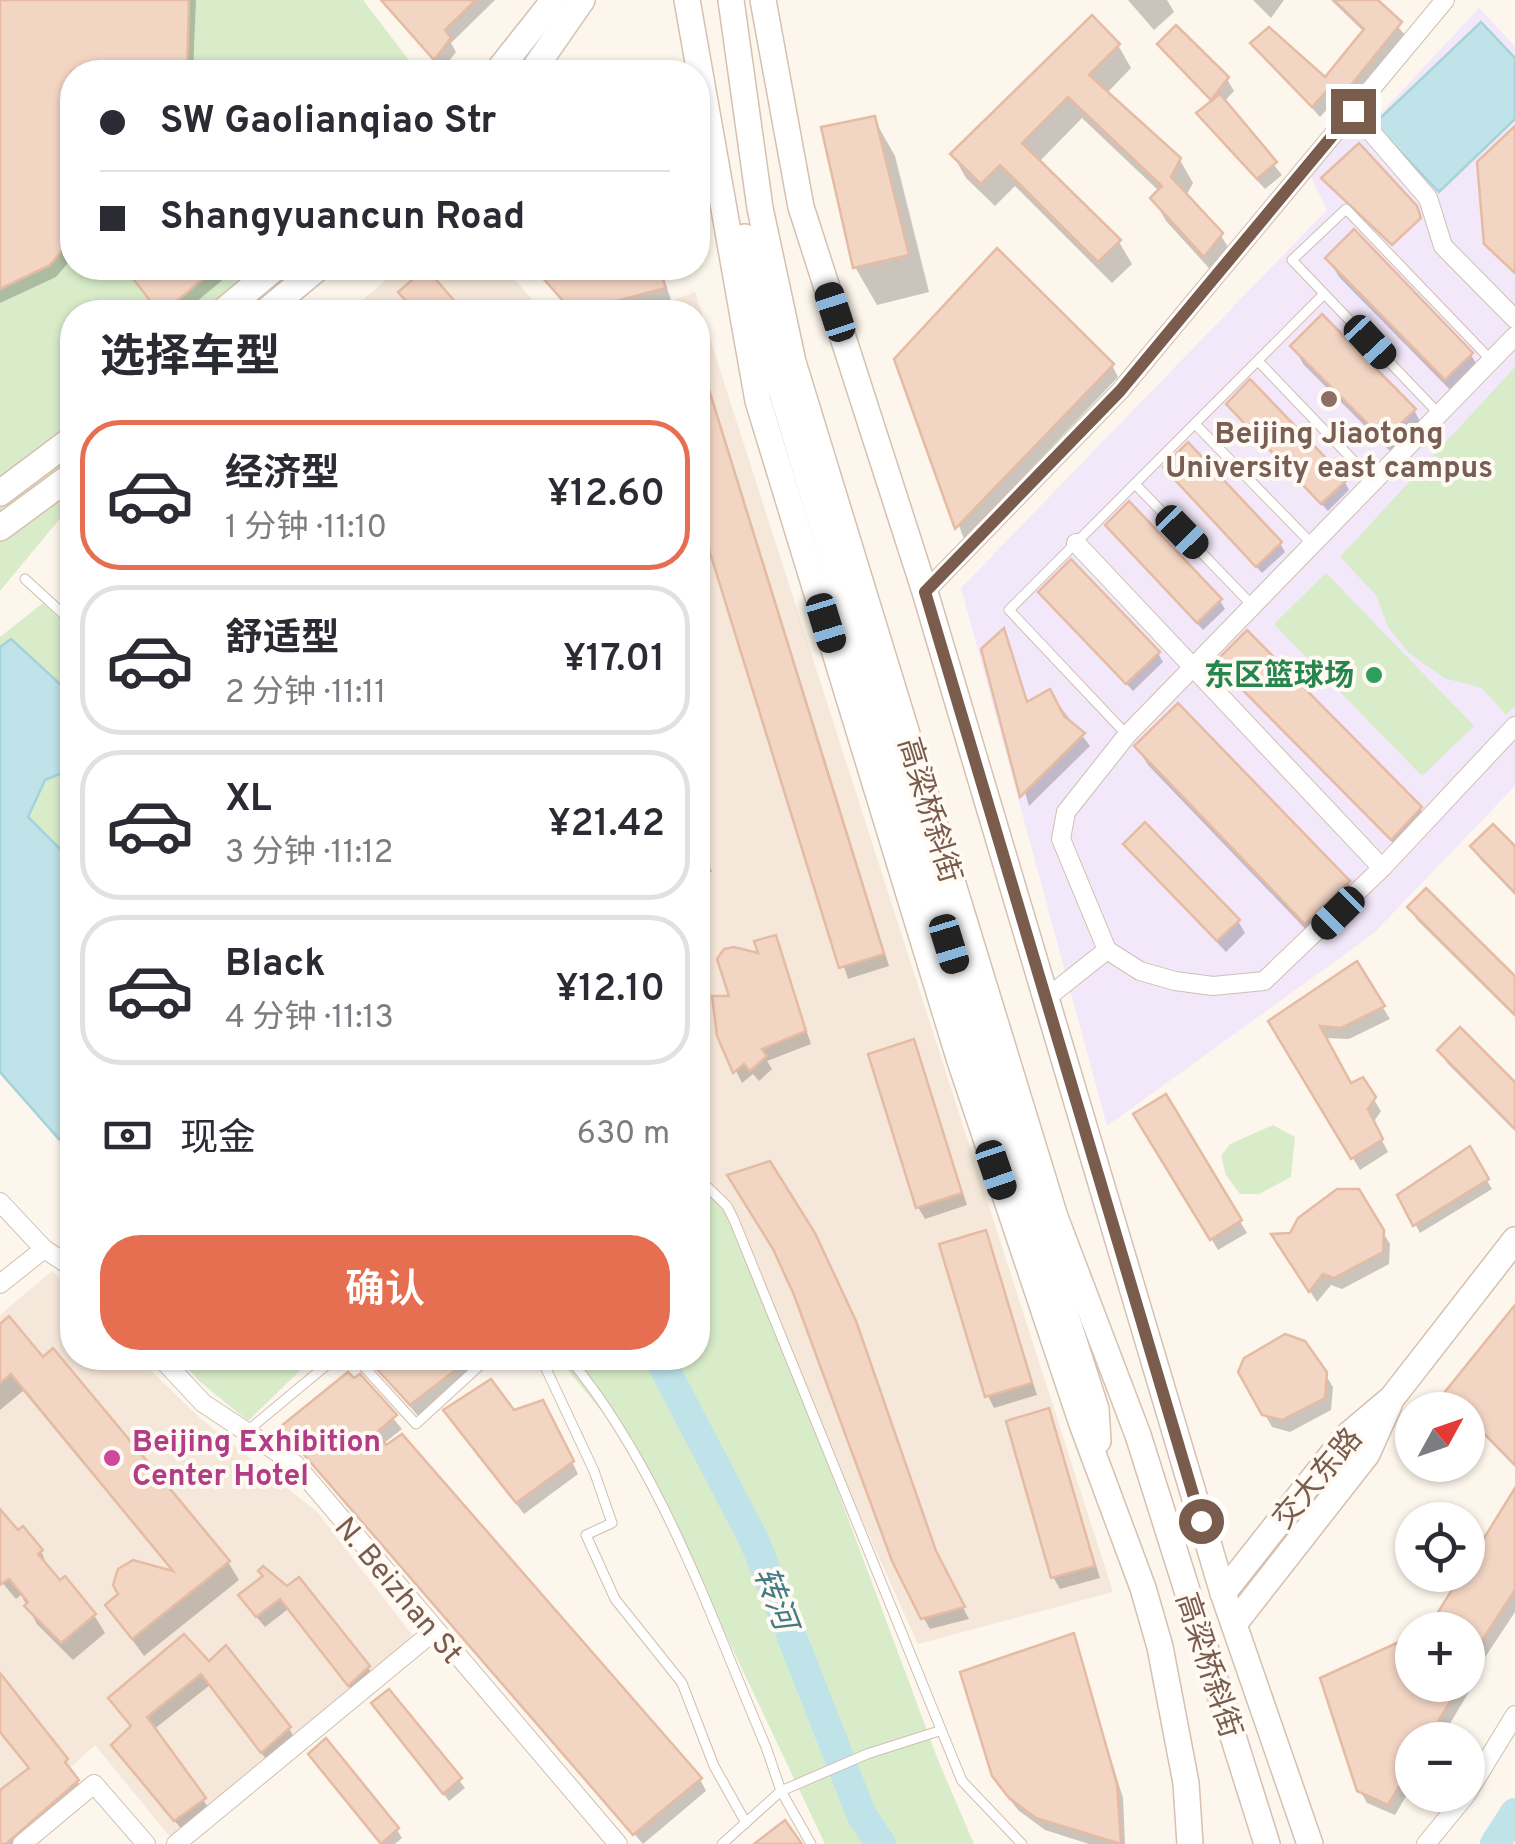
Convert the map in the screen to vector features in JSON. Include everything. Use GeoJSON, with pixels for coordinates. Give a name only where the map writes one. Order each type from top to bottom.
{"type":"FeatureCollection","features":[{"type":"Feature","properties":{"kind":"street"},"geometry":{"type":"LineString","coordinates":[[507,60],[554,0]]}},
{"type":"Feature","properties":{"kind":"street"},"geometry":{"type":"LineString","coordinates":[[540,60],[582,0]]}},
{"type":"Feature","properties":{"kind":"street","name":"高梁桥斜街"},"geometry":{"type":"LineString","coordinates":[[687,0],[698,60]]}},
{"type":"Feature","properties":{"kind":"street","name":"高梁桥斜街"},"geometry":{"type":"LineString","coordinates":[[702,0],[719,112],[770,353],[982,1055],[1096,1409],[1101,1470]]}},
{"type":"Feature","properties":{"kind":"street","name":"高梁桥斜街"},"geometry":{"type":"LineString","coordinates":[[731,0],[744,107],[793,362],[1055,1217],[1138,1434],[1267,1844]]}},
{"type":"Feature","properties":{"kind":"street","name":"高梁桥斜街"},"geometry":{"type":"LineString","coordinates":[[762,0],[802,206],[925,592],[1223,1592],[1310,1844]]}},
{"type":"Feature","properties":{"kind":"street"},"geometry":{"type":"LineString","coordinates":[[925,592],[1120,391],[1445,0]]}},
{"type":"Feature","properties":{"kind":"street"},"geometry":{"type":"LineString","coordinates":[[1353,111],[1416,180],[1428,198],[1444,246],[1515,319]]}},
{"type":"Feature","properties":{"kind":"street","name":"高梁桥斜街"},"geometry":{"type":"LineString","coordinates":[[710,130],[758,401],[960,1061],[1152,1616],[1186,1782],[1190,1844]]}},
{"type":"Feature","properties":{"kind":"street"},"geometry":{"type":"LineString","coordinates":[[236,300],[261,280]]}},
{"type":"Feature","properties":{"kind":"street"},"geometry":{"type":"LineString","coordinates":[[279,300],[304,280]]}},
{"type":"Feature","properties":{"kind":"street"},"geometry":{"type":"LineString","coordinates":[[1515,336],[1127,735],[1066,812],[1061,839],[1108,950],[1140,972],[1175,981],[1214,986],[1264,981],[1382,868],[1515,726]]}},
{"type":"Feature","properties":{"kind":"street"},"geometry":{"type":"LineString","coordinates":[[758,401],[770,353]]}},
{"type":"Feature","properties":{"kind":"street"},"geometry":{"type":"LineString","coordinates":[[0,494],[60,448]]}},
{"type":"Feature","properties":{"kind":"street"},"geometry":{"type":"LineString","coordinates":[[0,528],[60,484]]}},
{"type":"Feature","properties":{"kind":"street"},"geometry":{"type":"LineString","coordinates":[[1076,542],[1382,868]]}},
{"type":"Feature","properties":{"kind":"street"},"geometry":{"type":"LineString","coordinates":[[1044,1000],[1066,987],[1108,950]]}},
{"type":"Feature","properties":{"kind":"street"},"geometry":{"type":"LineString","coordinates":[[0,1202],[44,1249],[60,1259]]}},
{"type":"Feature","properties":{"kind":"street"},"geometry":{"type":"LineString","coordinates":[[1392,1398],[1515,1240]]}},
{"type":"Feature","properties":{"kind":"street"},"geometry":{"type":"LineString","coordinates":[[0,1284],[44,1249]]}},
{"type":"Feature","properties":{"kind":"street","name":"N. Beizhan St"},"geometry":{"type":"LineString","coordinates":[[172,1370],[203,1404],[294,1464],[618,1844]]}},
{"type":"Feature","properties":{"kind":"street","name":"交大东路"},"geometry":{"type":"LineString","coordinates":[[1223,1592],[1346,1437],[1392,1398]]}},
{"type":"Feature","properties":{"kind":"street","name":"交大东路"},"geometry":{"type":"LineString","coordinates":[[1234,1624],[1368,1454],[1392,1398]]}},
{"type":"Feature","properties":{"kind":"street"},"geometry":{"type":"LineString","coordinates":[[1152,1616],[1223,1592]]}},
{"type":"Feature","properties":{"kind":"street"},"geometry":{"type":"LineString","coordinates":[[1160,1647],[1234,1624]]}},
{"type":"Feature","properties":{"kind":"street"},"geometry":{"type":"LineString","coordinates":[[176,1844],[434,1632]]}},
{"type":"Feature","properties":{"kind":"street"},"geometry":{"type":"LineString","coordinates":[[1485,1763],[1515,1715]]}},
{"type":"Feature","properties":{"kind":"street"},"geometry":{"type":"LineString","coordinates":[[22,1844],[94,1784],[146,1844]]}},
{"type":"Feature","properties":{"kind":"street"},"geometry":{"type":"LineString","coordinates":[[1426,1844],[1451,1812]]}},
{"type":"Feature","properties":{"kind":"lane"},"geometry":{"type":"LineString","coordinates":[[1439,414],[1292,260],[1346,209],[1491,360]]}},
{"type":"Feature","properties":{"kind":"lane"},"geometry":{"type":"LineString","coordinates":[[1127,735],[1009,610],[1324,294]]}},
{"type":"Feature","properties":{"kind":"lane"},"geometry":{"type":"LineString","coordinates":[[1258,361],[1373,481]]}},
{"type":"Feature","properties":{"kind":"lane"},"geometry":{"type":"LineString","coordinates":[[1195,424],[1312,544]]}},
{"type":"Feature","properties":{"kind":"lane"},"geometry":{"type":"LineString","coordinates":[[1135,484],[1252,605]]}},
{"type":"Feature","properties":{"kind":"lane"},"geometry":{"type":"LineString","coordinates":[[25,579],[60,611]]}},
{"type":"Feature","properties":{"kind":"lane"},"geometry":{"type":"LineString","coordinates":[[710,1190],[734,1220],[938,1731],[962,1781],[1022,1844]]}},
{"type":"Feature","properties":{"kind":"lane"},"geometry":{"type":"LineString","coordinates":[[246,1432],[321,1370]]}},
{"type":"Feature","properties":{"kind":"lane"},"geometry":{"type":"LineString","coordinates":[[367,1370],[416,1424],[475,1370]]}},
{"type":"Feature","properties":{"kind":"lane"},"geometry":{"type":"LineString","coordinates":[[547,1370],[594,1471],[612,1523],[586,1535],[593,1551],[615,1599],[682,1684],[714,1766],[746,1823]]}},
{"type":"Feature","properties":{"kind":"lane"},"geometry":{"type":"LineString","coordinates":[[578,1370],[596,1390],[645,1473],[759,1729],[781,1791],[811,1844]]}},
{"type":"Feature","properties":{"kind":"lane"},"geometry":{"type":"LineString","coordinates":[[722,1844],[781,1791],[867,1754],[938,1731]]}},
{"type":"Feature","properties":{"kind":"shaded area","name":"Beijing Jiaotong University east campus"},"geometry":{"type":"Polygon","coordinates":[[[1479,8],[1515,46],[1515,786],[1373,934],[1107,1126],[961,588],[1327,210],[1310,175],[1353,124],[1367,128],[1479,8]]]}},
{"type":"Feature","properties":{"kind":"shaded area"},"geometry":{"type":"Polygon","coordinates":[[[385,280],[515,280],[533,300],[363,300],[385,280]]]}},
{"type":"Feature","properties":{"kind":"shaded area"},"geometry":{"type":"Polygon","coordinates":[[[695,292],[698,300],[674,300],[695,292]]]}},
{"type":"Feature","properties":{"kind":"shaded area"},"geometry":{"type":"Polygon","coordinates":[[[710,339],[1113,1592],[918,1644],[833,1456],[731,1203],[710,1184],[710,339]]]}},
{"type":"Feature","properties":{"kind":"shaded area"},"geometry":{"type":"Polygon","coordinates":[[[52,1271],[60,1279],[60,1370],[150,1370],[200,1418],[317,1512],[413,1636],[170,1837],[95,1745],[0,1833],[0,1315],[52,1271]]]}},
{"type":"Feature","properties":{"kind":"green space"},"geometry":{"type":"Polygon","coordinates":[[[0,0],[363,0],[409,60],[60,60],[60,280],[258,280],[241,300],[60,300],[60,518],[0,591],[0,0]]]}},
{"type":"Feature","properties":{"kind":"green space"},"geometry":{"type":"Polygon","coordinates":[[[1515,367],[1515,706],[1506,715],[1482,688],[1444,678],[1409,653],[1388,627],[1376,595],[1340,557],[1515,367]]]}},
{"type":"Feature","properties":{"kind":"green space","name":"东区篮球场"},"geometry":{"type":"Polygon","coordinates":[[[1326,573],[1474,726],[1422,776],[1274,624],[1326,573]]]}},
{"type":"Feature","properties":{"kind":"green space"},"geometry":{"type":"Polygon","coordinates":[[[43,603],[60,619],[60,1142],[0,1073],[0,637],[43,603]]]}},
{"type":"Feature","properties":{"kind":"green space"},"geometry":{"type":"Polygon","coordinates":[[[1273,1125],[1295,1137],[1291,1177],[1259,1194],[1240,1194],[1226,1175],[1221,1156],[1230,1144],[1273,1125]]]}},
{"type":"Feature","properties":{"kind":"green space"},"geometry":{"type":"Polygon","coordinates":[[[710,1195],[724,1207],[791,1365],[938,1760],[974,1844],[825,1844],[645,1464],[568,1370],[710,1370],[710,1195]]]}},
{"type":"Feature","properties":{"kind":"green space"},"geometry":{"type":"Polygon","coordinates":[[[189,1370],[301,1370],[248,1421],[189,1370]]]}},
{"type":"Feature","properties":{"kind":"water"},"geometry":{"type":"Polygon","coordinates":[[[1481,22],[1515,58],[1515,119],[1439,192],[1374,124],[1481,22]]]}},
{"type":"Feature","properties":{"kind":"water"},"geometry":{"type":"Polygon","coordinates":[[[11,639],[60,684],[60,774],[45,780],[28,817],[60,849],[60,1139],[0,1072],[0,647],[11,639]]]}},
{"type":"Feature","properties":{"kind":"building"},"geometry":{"type":"Polygon","coordinates":[[[0,0],[189,0],[187,60],[60,60],[60,253],[50,265],[0,289],[0,0]]]}},
{"type":"Feature","properties":{"kind":"building"},"geometry":{"type":"Polygon","coordinates":[[[381,0],[476,0],[445,30],[451,38],[434,60],[381,0]]]}},
{"type":"Feature","properties":{"kind":"building"},"geometry":{"type":"Polygon","coordinates":[[[1334,0],[1378,0],[1402,22],[1343,95],[1332,85],[1312,107],[1250,43],[1269,27],[1325,77],[1364,29],[1334,0]]]}},
{"type":"Feature","properties":{"kind":"building"},"geometry":{"type":"Polygon","coordinates":[[[1092,15],[1120,44],[1089,75],[1181,158],[1171,177],[1223,233],[1204,257],[1150,198],[1162,186],[1068,97],[1022,143],[1121,240],[1098,262],[1000,165],[981,184],[950,154],[1092,15]]]}},
{"type":"Feature","properties":{"kind":"building"},"geometry":{"type":"Polygon","coordinates":[[[1176,25],[1229,77],[1211,100],[1157,44],[1176,25]]]}},
{"type":"Feature","properties":{"kind":"building"},"geometry":{"type":"Polygon","coordinates":[[[1220,94],[1277,162],[1257,179],[1196,113],[1220,94]]]}},
{"type":"Feature","properties":{"kind":"building"},"geometry":{"type":"Polygon","coordinates":[[[875,116],[909,255],[853,268],[821,127],[875,116]]]}},
{"type":"Feature","properties":{"kind":"building"},"geometry":{"type":"Polygon","coordinates":[[[1515,126],[1515,273],[1484,244],[1477,162],[1515,126]]]}},
{"type":"Feature","properties":{"kind":"building"},"geometry":{"type":"Polygon","coordinates":[[[1359,143],[1417,206],[1421,218],[1392,245],[1321,178],[1359,143]]]}},
{"type":"Feature","properties":{"kind":"building"},"geometry":{"type":"Polygon","coordinates":[[[1354,229],[1473,353],[1445,380],[1325,258],[1354,229]]]}},
{"type":"Feature","properties":{"kind":"building"},"geometry":{"type":"Polygon","coordinates":[[[997,248],[1114,364],[955,529],[894,359],[997,248]]]}},
{"type":"Feature","properties":{"kind":"building"},"geometry":{"type":"Polygon","coordinates":[[[134,280],[202,280],[178,300],[150,300],[134,280]]]}},
{"type":"Feature","properties":{"kind":"building"},"geometry":{"type":"Polygon","coordinates":[[[412,280],[436,280],[454,300],[405,300],[398,292],[412,280]]]}},
{"type":"Feature","properties":{"kind":"building"},"geometry":{"type":"Polygon","coordinates":[[[545,280],[663,280],[666,288],[620,300],[562,300],[545,280]]]}},
{"type":"Feature","properties":{"kind":"building"},"geometry":{"type":"Polygon","coordinates":[[[1322,314],[1416,409],[1384,440],[1290,346],[1322,314]]]}},
{"type":"Feature","properties":{"kind":"building"},"geometry":{"type":"Polygon","coordinates":[[[1250,379],[1347,480],[1321,504],[1226,404],[1250,379]]]}},
{"type":"Feature","properties":{"kind":"building"},"geometry":{"type":"Polygon","coordinates":[[[710,393],[884,954],[839,968],[710,553],[710,393]]]}},
{"type":"Feature","properties":{"kind":"building"},"geometry":{"type":"Polygon","coordinates":[[[1188,442],[1282,542],[1256,567],[1163,467],[1188,442]]]}},
{"type":"Feature","properties":{"kind":"building"},"geometry":{"type":"Polygon","coordinates":[[[1129,501],[1222,599],[1197,623],[1105,525],[1129,501]]]}},
{"type":"Feature","properties":{"kind":"building"},"geometry":{"type":"Polygon","coordinates":[[[1071,559],[1160,652],[1126,684],[1038,592],[1071,559]]]}},
{"type":"Feature","properties":{"kind":"building"},"geometry":{"type":"Polygon","coordinates":[[[1004,628],[1027,702],[1050,689],[1064,716],[1085,733],[1020,797],[981,649],[1004,628]]]}},
{"type":"Feature","properties":{"kind":"building"},"geometry":{"type":"Polygon","coordinates":[[[1247,630],[1422,807],[1391,840],[1215,662],[1247,630]]]}},
{"type":"Feature","properties":{"kind":"building"},"geometry":{"type":"Polygon","coordinates":[[[1178,703],[1350,881],[1305,924],[1134,746],[1178,703]]]}},
{"type":"Feature","properties":{"kind":"building"},"geometry":{"type":"Polygon","coordinates":[[[1145,822],[1240,920],[1217,941],[1123,844],[1145,822]]]}},
{"type":"Feature","properties":{"kind":"building"},"geometry":{"type":"Polygon","coordinates":[[[1493,824],[1515,846],[1515,893],[1470,846],[1493,824]]]}},
{"type":"Feature","properties":{"kind":"building"},"geometry":{"type":"Polygon","coordinates":[[[1426,888],[1515,976],[1515,1015],[1407,907],[1426,888]]]}},
{"type":"Feature","properties":{"kind":"building"},"geometry":{"type":"Polygon","coordinates":[[[776,935],[806,1031],[762,1049],[767,1056],[750,1071],[744,1064],[733,1073],[717,1036],[712,996],[729,996],[717,959],[724,949],[734,947],[758,953],[754,941],[776,935]]]}},
{"type":"Feature","properties":{"kind":"building"},"geometry":{"type":"Polygon","coordinates":[[[1357,961],[1385,1006],[1341,1028],[1320,1026],[1351,1083],[1363,1077],[1376,1097],[1368,1109],[1383,1139],[1351,1159],[1268,1021],[1357,961]]]}},
{"type":"Feature","properties":{"kind":"building"},"geometry":{"type":"Polygon","coordinates":[[[1460,1027],[1515,1082],[1515,1129],[1437,1050],[1460,1027]]]}},
{"type":"Feature","properties":{"kind":"building"},"geometry":{"type":"Polygon","coordinates":[[[914,1039],[962,1193],[916,1208],[868,1054],[914,1039]]]}},
{"type":"Feature","properties":{"kind":"building"},"geometry":{"type":"Polygon","coordinates":[[[1166,1094],[1242,1220],[1210,1240],[1133,1114],[1166,1094]]]}},
{"type":"Feature","properties":{"kind":"building"},"geometry":{"type":"Polygon","coordinates":[[[1470,1146],[1489,1179],[1413,1226],[1397,1195],[1470,1146]]]}},
{"type":"Feature","properties":{"kind":"building"},"geometry":{"type":"Polygon","coordinates":[[[770,1161],[815,1233],[856,1321],[936,1551],[965,1607],[921,1619],[892,1561],[794,1295],[773,1249],[727,1175],[770,1161]]]}},
{"type":"Feature","properties":{"kind":"building"},"geometry":{"type":"Polygon","coordinates":[[[1337,1189],[1359,1189],[1384,1230],[1383,1252],[1334,1278],[1323,1274],[1309,1292],[1271,1234],[1290,1233],[1298,1218],[1337,1189]]]}},
{"type":"Feature","properties":{"kind":"building"},"geometry":{"type":"Polygon","coordinates":[[[986,1230],[1032,1383],[985,1397],[939,1244],[986,1230]]]}},
{"type":"Feature","properties":{"kind":"building"},"geometry":{"type":"Polygon","coordinates":[[[1515,1305],[1515,1465],[1485,1434],[1485,1392],[1445,1392],[1515,1305]]]}},
{"type":"Feature","properties":{"kind":"building","name":"Beijing Exhibition Center Hotel"},"geometry":{"type":"Polygon","coordinates":[[[9,1316],[43,1357],[53,1348],[60,1356],[60,1370],[71,1370],[230,1561],[132,1639],[105,1605],[118,1594],[113,1585],[118,1569],[133,1560],[173,1571],[11,1374],[0,1383],[0,1324],[9,1316]]]}},
{"type":"Feature","properties":{"kind":"building"},"geometry":{"type":"Polygon","coordinates":[[[1285,1334],[1305,1341],[1327,1372],[1325,1398],[1282,1420],[1262,1415],[1238,1372],[1244,1358],[1285,1334]]]}},
{"type":"Feature","properties":{"kind":"building"},"geometry":{"type":"Polygon","coordinates":[[[378,1370],[455,1370],[410,1405],[378,1370]]]}},
{"type":"Feature","properties":{"kind":"building"},"geometry":{"type":"Polygon","coordinates":[[[348,1372],[354,1378],[360,1374],[397,1415],[377,1432],[386,1445],[402,1434],[702,1778],[633,1835],[280,1427],[348,1372]]]}},
{"type":"Feature","properties":{"kind":"building"},"geometry":{"type":"Polygon","coordinates":[[[491,1379],[514,1410],[543,1400],[574,1461],[516,1503],[443,1410],[491,1379]]]}},
{"type":"Feature","properties":{"kind":"building"},"geometry":{"type":"Polygon","coordinates":[[[1049,1408],[1095,1566],[1051,1578],[1006,1421],[1049,1408]]]}},
{"type":"Feature","properties":{"kind":"building"},"geometry":{"type":"Polygon","coordinates":[[[1515,1488],[1515,1590],[1485,1636],[1485,1612],[1438,1612],[1451,1592],[1485,1592],[1485,1537],[1515,1488]]]}},
{"type":"Feature","properties":{"kind":"building"},"geometry":{"type":"Polygon","coordinates":[[[0,1509],[18,1530],[23,1526],[43,1550],[38,1554],[60,1580],[65,1576],[96,1614],[61,1643],[24,1606],[28,1602],[9,1579],[0,1585],[0,1509]]]}},
{"type":"Feature","properties":{"kind":"building"},"geometry":{"type":"Polygon","coordinates":[[[263,1566],[287,1586],[299,1577],[370,1666],[348,1686],[280,1599],[256,1617],[238,1595],[263,1576],[258,1571],[263,1566]]]}},
{"type":"Feature","properties":{"kind":"building"},"geometry":{"type":"Polygon","coordinates":[[[1074,1633],[1117,1784],[1121,1844],[1036,1818],[1009,1798],[992,1776],[960,1672],[1074,1633]]]}},
{"type":"Feature","properties":{"kind":"building"},"geometry":{"type":"Polygon","coordinates":[[[184,1634],[209,1661],[226,1645],[291,1727],[261,1753],[201,1674],[147,1717],[206,1798],[174,1821],[111,1745],[131,1726],[108,1698],[184,1634]]]}},
{"type":"Feature","properties":{"kind":"building"},"geometry":{"type":"Polygon","coordinates":[[[1395,1644],[1395,1702],[1450,1702],[1438,1722],[1395,1722],[1395,1793],[1388,1805],[1357,1791],[1320,1678],[1395,1644]]]}},
{"type":"Feature","properties":{"kind":"building"},"geometry":{"type":"Polygon","coordinates":[[[0,1673],[68,1759],[65,1762],[79,1780],[6,1844],[0,1844],[0,1790],[29,1768],[0,1732],[0,1673]]]}},
{"type":"Feature","properties":{"kind":"building"},"geometry":{"type":"Polygon","coordinates":[[[389,1689],[462,1778],[443,1794],[371,1703],[389,1689]]]}},
{"type":"Feature","properties":{"kind":"building"},"geometry":{"type":"Polygon","coordinates":[[[326,1738],[399,1828],[381,1844],[308,1754],[326,1738]]]}},
{"type":"Feature","properties":{"kind":"building"},"geometry":{"type":"Polygon","coordinates":[[[785,1820],[802,1844],[754,1844],[785,1820]]]}},
{"type":"Feature","properties":{"kind":"waterway","name":"转河"},"geometry":{"type":"LineString","coordinates":[[665,1370],[754,1540],[862,1816],[881,1844]]}},
{"type":"Feature","properties":{"kind":"waterway","name":"转河"},"geometry":{"type":"LineString","coordinates":[[1495,1844],[1515,1813]]}},
{"type":"Feature","properties":{"kind":"place","name":"Beijing Jiaotong University east campus"},"geometry":{"type":"Point","coordinates":[1329,399]}},
{"type":"Feature","properties":{"kind":"place","name":"东区篮球场"},"geometry":{"type":"Point","coordinates":[1374,675]}},
{"type":"Feature","properties":{"kind":"place","name":"Beijing Exhibition Center Hotel"},"geometry":{"type":"Point","coordinates":[112,1458]}},
{"type":"Feature","properties":{"kind":"route"},"geometry":{"type":"LineString","coordinates":[[1201,1521],[1102,1199],[925,592],[1120,391],[1353,111]]}}]}
